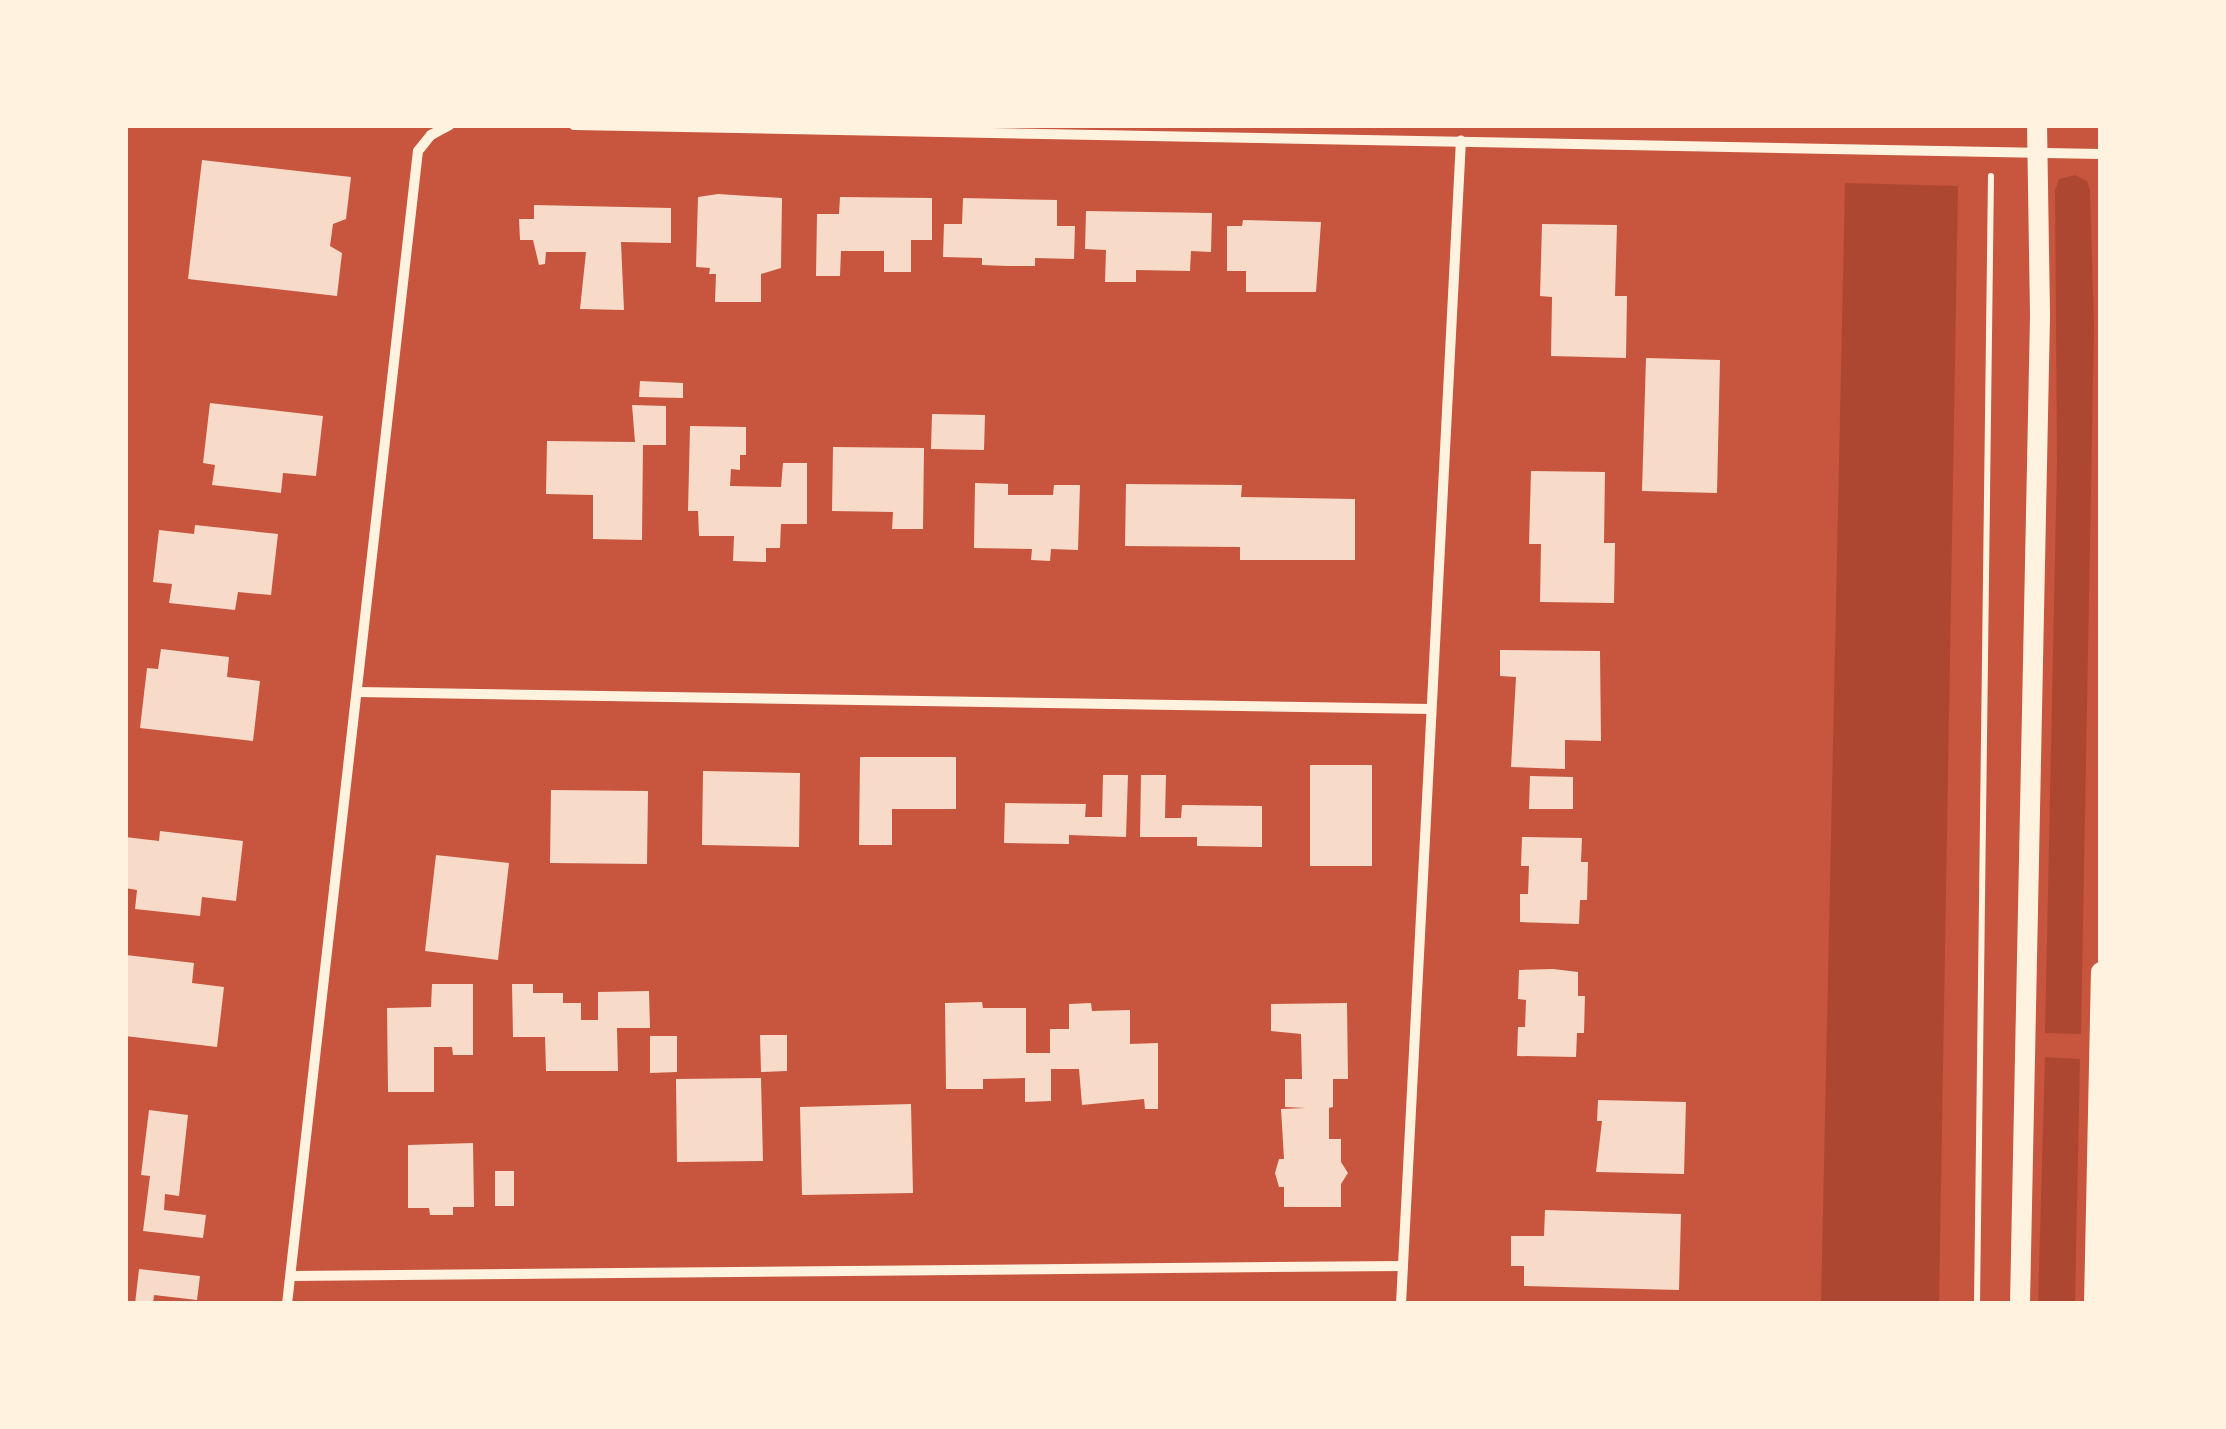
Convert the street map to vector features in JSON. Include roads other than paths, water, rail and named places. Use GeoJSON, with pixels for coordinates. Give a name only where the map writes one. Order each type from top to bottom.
{"type":"FeatureCollection","features":[{"type":"Feature","properties":{"kind":"main road"},"geometry":{"type":"LineString","coordinates":[[2020,1304],[2040,314],[2036,125]]}},
{"type":"Feature","properties":{"kind":"main road"},"geometry":{"type":"LineString","coordinates":[[2094,1304],[2101,972]]}},
{"type":"Feature","properties":{"kind":"street"},"geometry":{"type":"LineString","coordinates":[[287,1304],[418,150],[431,134],[450,125]]}},
{"type":"Feature","properties":{"kind":"street"},"geometry":{"type":"LineString","coordinates":[[574,125],[2101,154]]}},
{"type":"Feature","properties":{"kind":"street"},"geometry":{"type":"LineString","coordinates":[[1401,1304],[1462,141]]}},
{"type":"Feature","properties":{"kind":"street"},"geometry":{"type":"LineString","coordinates":[[358,692],[1430,710]]}},
{"type":"Feature","properties":{"kind":"street"},"geometry":{"type":"LineString","coordinates":[[290,1276],[1403,1266]]}}]}
